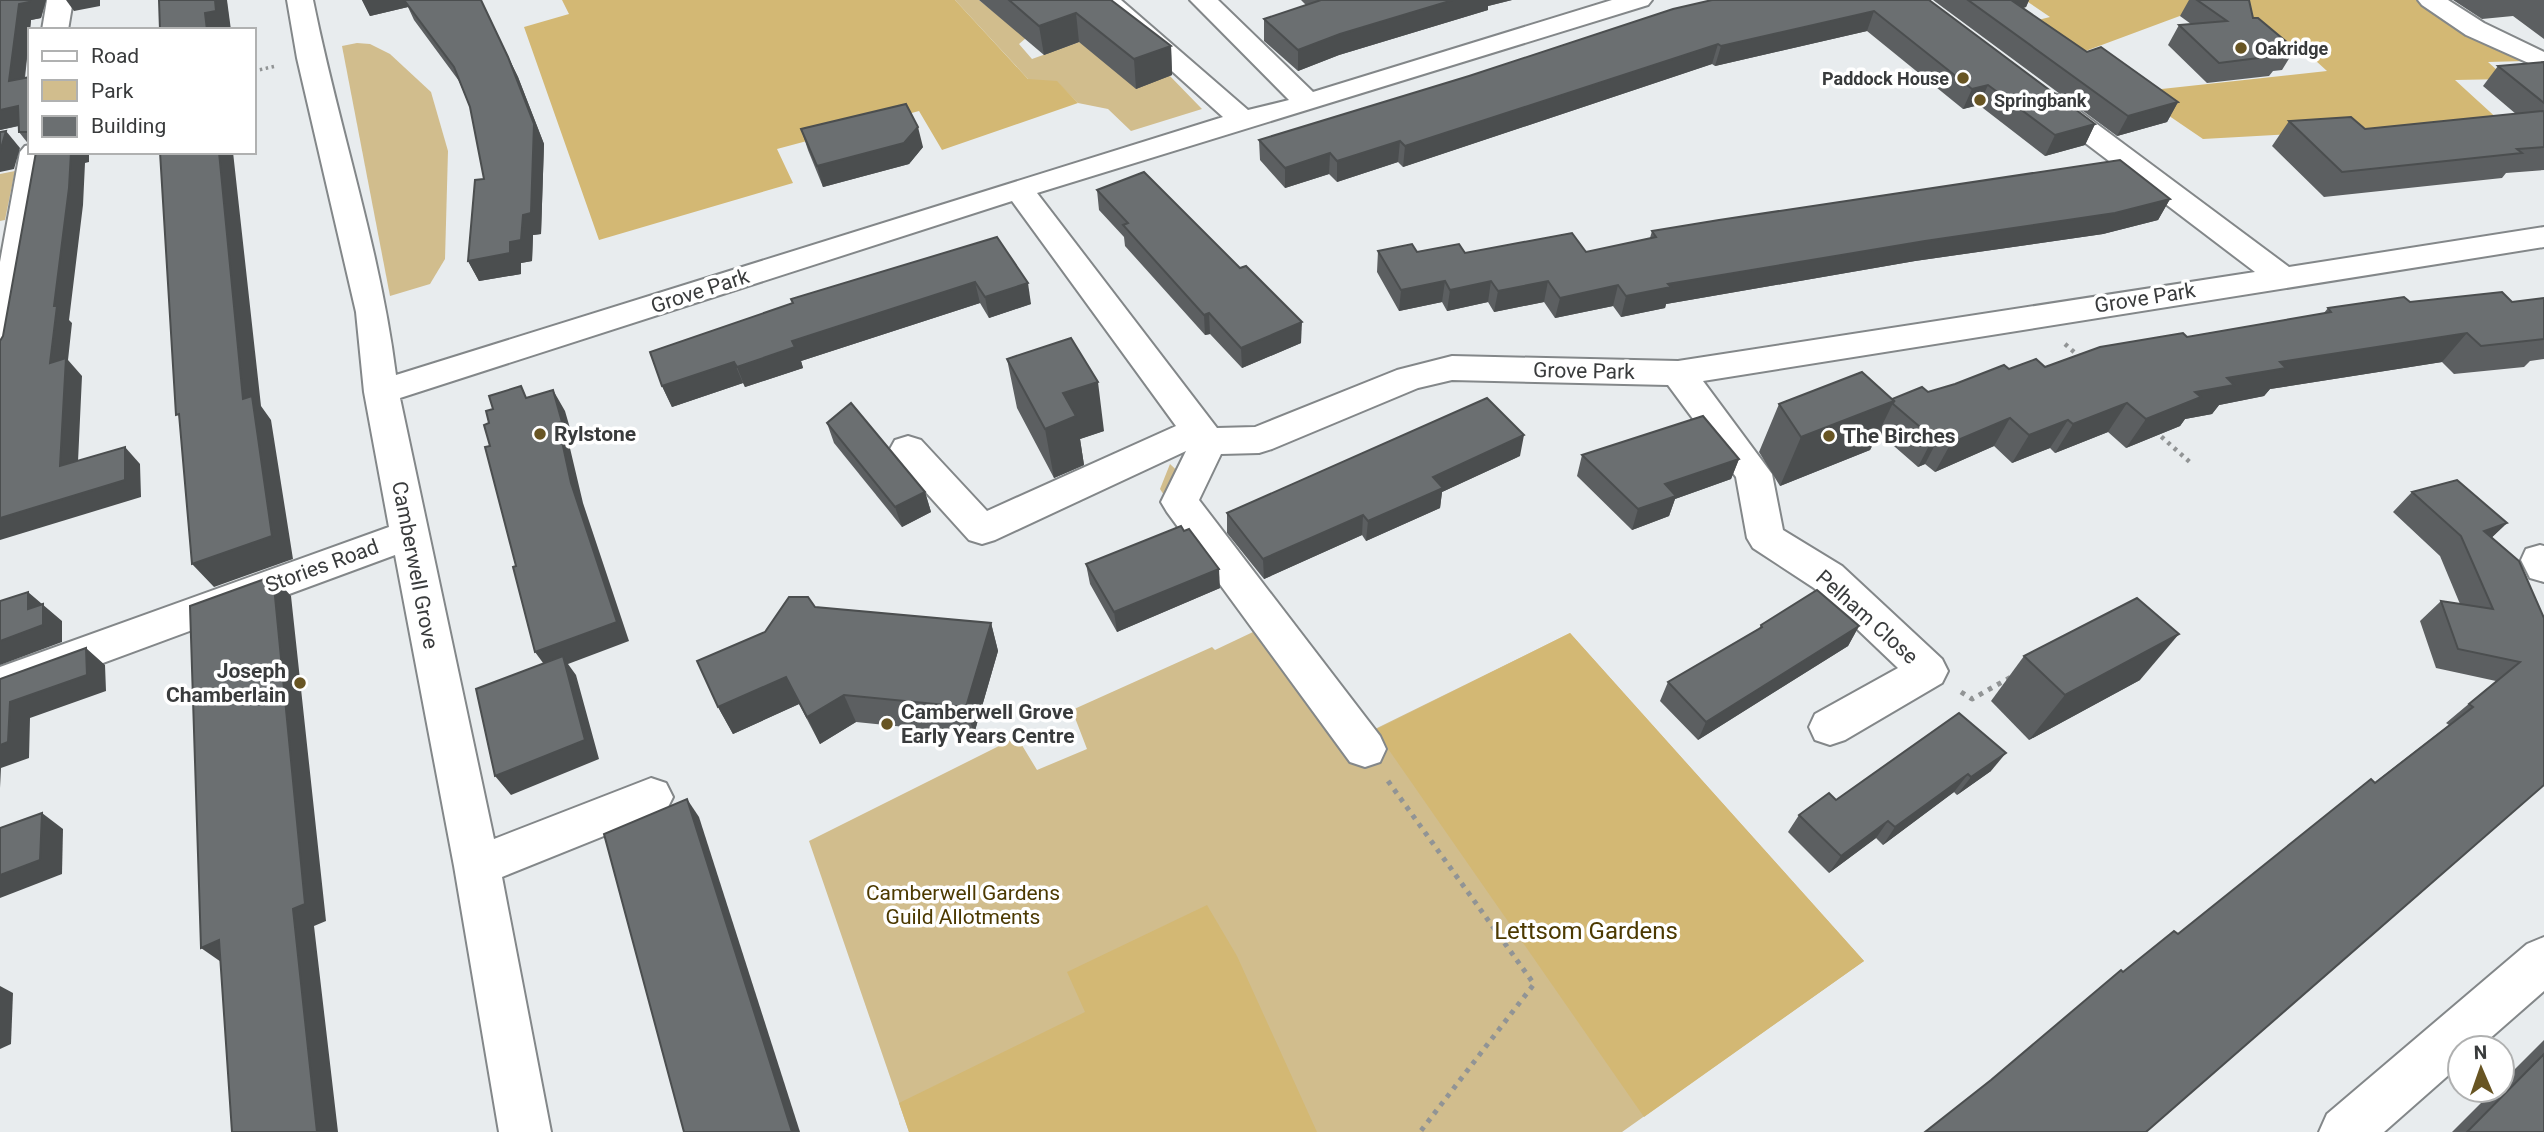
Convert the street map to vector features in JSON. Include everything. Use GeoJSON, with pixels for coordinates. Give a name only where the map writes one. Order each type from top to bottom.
{"type":"FeatureCollection","features":[{"type":"Feature","properties":{"kind":"street"},"geometry":{"type":"LineString","coordinates":[[55,28],[60,0]]}},
{"type":"Feature","properties":{"kind":"street","name":"Camberwell Grove"},"geometry":{"type":"LineString","coordinates":[[300,0],[311,58],[372,312],[381,392],[477,866],[525,1132]]}},
{"type":"Feature","properties":{"kind":"street"},"geometry":{"type":"LineString","coordinates":[[1106,0],[1243,120]]}},
{"type":"Feature","properties":{"kind":"street"},"geometry":{"type":"LineString","coordinates":[[1203,0],[1308,103]]}},
{"type":"Feature","properties":{"kind":"street","name":"Grove Park"},"geometry":{"type":"LineString","coordinates":[[381,392],[1018,189],[1243,120],[1308,103],[1639,0]]}},
{"type":"Feature","properties":{"kind":"street"},"geometry":{"type":"LineString","coordinates":[[2431,0],[2475,29],[2544,62]]}},
{"type":"Feature","properties":{"kind":"street"},"geometry":{"type":"LineString","coordinates":[[2025,84],[2281,276]]}},
{"type":"Feature","properties":{"kind":"street"},"geometry":{"type":"LineString","coordinates":[[0,354],[25,141]]}},
{"type":"Feature","properties":{"kind":"street"},"geometry":{"type":"LineString","coordinates":[[1018,189],[1204,436]]}},
{"type":"Feature","properties":{"kind":"street","name":"Grove Park"},"geometry":{"type":"LineString","coordinates":[[1204,436],[1259,440],[1409,378],[1452,368],[1678,373],[2281,276],[2544,237]]}},
{"type":"Feature","properties":{"kind":"street","name":"Pelham Close"},"geometry":{"type":"LineString","coordinates":[[1678,373],[1754,474],[1766,538],[1828,577],[1928,671],[1830,727]]}},
{"type":"Feature","properties":{"kind":"street"},"geometry":{"type":"LineString","coordinates":[[908,449],[982,530],[1204,436]]}},
{"type":"Feature","properties":{"kind":"street"},"geometry":{"type":"LineString","coordinates":[[1204,436],[1180,502],[1365,749]]}},
{"type":"Feature","properties":{"kind":"street","name":"Stories Road"},"geometry":{"type":"LineString","coordinates":[[0,684],[408,534]]}},
{"type":"Feature","properties":{"kind":"street"},"geometry":{"type":"LineString","coordinates":[[477,866],[651,797]]}},
{"type":"Feature","properties":{"kind":"street"},"geometry":{"type":"LineString","coordinates":[[2346,1132],[2544,960]]}},
{"type":"Feature","properties":{"kind":"path"},"geometry":{"type":"LineString","coordinates":[[2032,317],[2084,361]]}},
{"type":"Feature","properties":{"kind":"path"},"geometry":{"type":"LineString","coordinates":[[2153,430],[2192,464]]}},
{"type":"Feature","properties":{"kind":"path"},"geometry":{"type":"LineString","coordinates":[[1928,671],[1972,699],[2018,673]]}},
{"type":"Feature","properties":{"kind":"path"},"geometry":{"type":"LineString","coordinates":[[1365,749],[1534,984],[1420,1132]]}},
{"type":"Feature","properties":{"kind":"green space"},"geometry":{"type":"Polygon","coordinates":[[[562,0],[955,0],[1028,79],[1057,81],[1078,103],[942,150],[919,111],[777,149],[793,183],[599,240],[524,27],[569,14],[562,0]]]}},
{"type":"Feature","properties":{"kind":"green space"},"geometry":{"type":"Polygon","coordinates":[[[955,0],[979,0],[1026,38],[1019,44],[1032,59],[1079,42],[1168,74],[1202,109],[1131,131],[1108,109],[1078,103],[1057,82],[1029,80],[955,0]]]}},
{"type":"Feature","properties":{"kind":"green space"},"geometry":{"type":"Polygon","coordinates":[[[2025,0],[2418,0],[2464,30],[2525,61],[2488,62],[2507,79],[2455,80],[2501,122],[2203,139],[2134,92],[2327,71],[2304,50],[2270,55],[2204,7],[2064,59],[2013,26],[2050,17],[2025,0]]]}},
{"type":"Feature","properties":{"kind":"green space"},"geometry":{"type":"Polygon","coordinates":[[[370,44],[390,54],[431,92],[448,151],[445,259],[430,284],[390,296],[342,46],[370,44]]]}},
{"type":"Feature","properties":{"kind":"green space"},"geometry":{"type":"Polygon","coordinates":[[[15,171],[5,220],[0,221],[0,174],[15,171]]]}},
{"type":"Feature","properties":{"kind":"green space","name":"Lettsom Gardens"},"geometry":{"type":"Polygon","coordinates":[[[1170,464],[1189,482],[1199,513],[1375,729],[1570,633],[1864,961],[1622,1132],[909,1132],[809,841],[1017,737],[1037,770],[1087,749],[1072,710],[1212,647],[1215,650],[1253,632],[1160,489],[1170,464]]]}},
{"type":"Feature","properties":{"kind":"green space"},"geometry":{"type":"Polygon","coordinates":[[[1570,633],[1864,961],[1644,1117],[1375,730],[1570,633]]]}},
{"type":"Feature","properties":{"kind":"green space"},"geometry":{"type":"Polygon","coordinates":[[[1207,905],[1237,956],[1317,1132],[909,1132],[899,1103],[1085,1012],[1067,972],[1207,905]]]}},
{"type":"Feature","properties":{"kind":"building"},"geometry":{"type":"Polygon","coordinates":[[[0,0],[30,0],[19,4],[9,81],[28,77],[28,132],[19,132],[18,106],[0,110],[0,0]]]}},
{"type":"Feature","properties":{"kind":"building"},"geometry":{"type":"Polygon","coordinates":[[[159,0],[215,0],[216,11],[205,13],[207,28],[160,28],[159,0]]]}},
{"type":"Feature","properties":{"kind":"building"},"geometry":{"type":"Polygon","coordinates":[[[404,0],[481,0],[508,57],[534,124],[531,213],[523,215],[521,240],[510,242],[510,253],[468,261],[475,180],[484,179],[470,107],[454,67],[404,0]]]}},
{"type":"Feature","properties":{"kind":"building"},"geometry":{"type":"Polygon","coordinates":[[[1009,0],[1111,0],[1171,46],[1134,59],[1076,13],[1039,26],[1009,0]]]}},
{"type":"Feature","properties":{"kind":"building"},"geometry":{"type":"Polygon","coordinates":[[[1321,0],[1453,0],[1340,34],[1298,50],[1264,19],[1321,0]]]}},
{"type":"Feature","properties":{"kind":"building"},"geometry":{"type":"Polygon","coordinates":[[[1712,0],[1929,0],[2095,124],[2055,135],[1988,85],[1972,89],[1874,11],[1721,46],[1718,44],[1405,146],[1400,141],[1337,161],[1330,153],[1285,168],[1259,140],[1469,76],[1673,9],[1712,0]]]}},
{"type":"Feature","properties":{"kind":"building"},"geometry":{"type":"Polygon","coordinates":[[[1968,0],[2011,0],[2087,52],[2101,47],[2178,102],[2128,116],[1968,0]]]}},
{"type":"Feature","properties":{"kind":"building"},"geometry":{"type":"Polygon","coordinates":[[[2197,0],[2249,0],[2253,18],[2258,18],[2295,49],[2277,51],[2282,55],[2219,63],[2179,25],[2227,21],[2197,0]]]}},
{"type":"Feature","properties":{"kind":"building"},"geometry":{"type":"Polygon","coordinates":[[[2544,62],[2544,103],[2498,66],[2544,62]]]}},
{"type":"Feature","properties":{"kind":"building"},"geometry":{"type":"Polygon","coordinates":[[[906,104],[918,127],[904,143],[817,166],[801,129],[906,104]]]}},
{"type":"Feature","properties":{"kind":"building"},"geometry":{"type":"Polygon","coordinates":[[[2543,111],[2544,147],[2517,149],[2522,153],[2342,172],[2289,121],[2351,117],[2365,129],[2543,111]]]}},
{"type":"Feature","properties":{"kind":"building"},"geometry":{"type":"Polygon","coordinates":[[[6,131],[0,152],[0,132],[6,131]]]}},
{"type":"Feature","properties":{"kind":"building"},"geometry":{"type":"Polygon","coordinates":[[[36,154],[71,154],[50,363],[66,358],[60,466],[125,447],[125,480],[0,518],[0,341],[36,154]]]}},
{"type":"Feature","properties":{"kind":"building"},"geometry":{"type":"Polygon","coordinates":[[[160,154],[219,154],[243,399],[252,396],[272,536],[192,564],[179,414],[176,415],[160,154]]]}},
{"type":"Feature","properties":{"kind":"building"},"geometry":{"type":"Polygon","coordinates":[[[2120,160],[2170,199],[2115,213],[1925,241],[1668,284],[1671,287],[1626,296],[1618,285],[1560,298],[1548,281],[1498,291],[1491,281],[1450,290],[1445,281],[1401,290],[1378,251],[1412,244],[1417,252],[1459,244],[1465,253],[1572,233],[1586,252],[1656,237],[1652,231],[2120,160]]]}},
{"type":"Feature","properties":{"kind":"building"},"geometry":{"type":"Polygon","coordinates":[[[1144,172],[1240,268],[1246,266],[1302,322],[1241,348],[1209,313],[1204,315],[1123,225],[1128,223],[1097,190],[1144,172]]]}},
{"type":"Feature","properties":{"kind":"building"},"geometry":{"type":"Polygon","coordinates":[[[997,237],[1028,283],[985,297],[975,282],[792,341],[795,347],[737,367],[734,362],[662,386],[650,352],[793,303],[791,299],[997,237]]]}},
{"type":"Feature","properties":{"kind":"building"},"geometry":{"type":"Polygon","coordinates":[[[2502,292],[2512,302],[2544,298],[2544,339],[2481,346],[2467,333],[2280,362],[2286,368],[2227,378],[2234,385],[2195,392],[2201,397],[2146,419],[2127,403],[2073,424],[2068,420],[2029,435],[2010,418],[1951,443],[1940,435],[1933,438],[1893,404],[1892,399],[1922,387],[1928,392],[1955,384],[2004,365],[2009,369],[2036,359],[2045,367],[2100,347],[2183,333],[2187,337],[2331,312],[2328,308],[2404,297],[2410,302],[2502,292]]]}},
{"type":"Feature","properties":{"kind":"building"},"geometry":{"type":"Polygon","coordinates":[[[1071,338],[1098,382],[1063,393],[1076,416],[1045,429],[1007,359],[1071,338]]]}},
{"type":"Feature","properties":{"kind":"building"},"geometry":{"type":"Polygon","coordinates":[[[1862,372],[1894,401],[1801,437],[1779,404],[1862,372]]]}},
{"type":"Feature","properties":{"kind":"building"},"geometry":{"type":"Polygon","coordinates":[[[521,386],[526,398],[553,390],[562,422],[558,423],[571,483],[617,622],[535,652],[485,447],[490,446],[484,425],[489,423],[486,411],[493,409],[489,396],[521,386]]]}},
{"type":"Feature","properties":{"kind":"building"},"geometry":{"type":"Polygon","coordinates":[[[1487,398],[1524,435],[1433,477],[1443,488],[1368,521],[1363,515],[1263,559],[1227,513],[1487,398]]]}},
{"type":"Feature","properties":{"kind":"building"},"geometry":{"type":"Polygon","coordinates":[[[851,403],[925,492],[895,507],[827,423],[851,403]]]}},
{"type":"Feature","properties":{"kind":"building"},"geometry":{"type":"Polygon","coordinates":[[[1703,416],[1739,459],[1665,484],[1676,496],[1638,509],[1582,455],[1703,416]]]}},
{"type":"Feature","properties":{"kind":"building"},"geometry":{"type":"Polygon","coordinates":[[[2457,480],[2507,523],[2484,531],[2519,561],[2544,618],[2544,785],[2146,1132],[1925,1132],[2121,970],[2123,972],[2174,931],[2178,934],[2371,779],[2375,783],[2473,707],[2469,704],[2520,662],[2458,649],[2441,601],[2493,609],[2461,536],[2412,492],[2457,480]]]}},
{"type":"Feature","properties":{"kind":"building"},"geometry":{"type":"Polygon","coordinates":[[[1181,526],[1184,531],[1189,529],[1219,569],[1114,612],[1086,564],[1181,526]]]}},
{"type":"Feature","properties":{"kind":"building"},"geometry":{"type":"Polygon","coordinates":[[[273,576],[305,904],[293,909],[317,1132],[232,1132],[219,940],[201,948],[190,606],[273,576]]]}},
{"type":"Feature","properties":{"kind":"building"},"geometry":{"type":"Polygon","coordinates":[[[1817,590],[1859,626],[1706,722],[1668,682],[1762,627],[1761,625],[1817,590]]]}},
{"type":"Feature","properties":{"kind":"building"},"geometry":{"type":"Polygon","coordinates":[[[28,592],[28,609],[43,604],[43,625],[0,641],[0,601],[28,592]]]}},
{"type":"Feature","properties":{"kind":"building"},"geometry":{"type":"Polygon","coordinates":[[[789,597],[808,597],[815,607],[991,623],[966,707],[844,695],[807,717],[786,677],[718,707],[697,661],[765,632],[789,597]]]}},
{"type":"Feature","properties":{"kind":"building"},"geometry":{"type":"Polygon","coordinates":[[[2137,598],[2179,634],[2065,695],[2024,656],[2137,598]]]}},
{"type":"Feature","properties":{"kind":"building"},"geometry":{"type":"Polygon","coordinates":[[[86,648],[87,675],[10,702],[8,742],[0,745],[0,679],[86,648]]]}},
{"type":"Feature","properties":{"kind":"building"},"geometry":{"type":"Polygon","coordinates":[[[563,656],[585,740],[495,776],[476,689],[563,656]]]}},
{"type":"Feature","properties":{"kind":"building"},"geometry":{"type":"Polygon","coordinates":[[[1959,713],[2006,753],[1971,777],[1968,774],[1895,827],[1888,821],[1841,856],[1799,815],[1829,793],[1836,800],[1959,713]]]}},
{"type":"Feature","properties":{"kind":"building"},"geometry":{"type":"Polygon","coordinates":[[[687,799],[792,1132],[684,1132],[604,834],[687,799]]]}},
{"type":"Feature","properties":{"kind":"building"},"geometry":{"type":"Polygon","coordinates":[[[42,813],[40,860],[0,875],[0,828],[42,813]]]}},
{"type":"Feature","properties":{"kind":"building"},"geometry":{"type":"Polygon","coordinates":[[[2544,1054],[2544,1132],[2467,1132],[2495,1104],[2516,1104],[2516,1082],[2544,1054]]]}},
{"type":"Feature","properties":{"kind":"place","name":"Oakridge"},"geometry":{"type":"Point","coordinates":[2241,48]}},
{"type":"Feature","properties":{"kind":"place","name":"Paddock House"},"geometry":{"type":"Point","coordinates":[1963,78]}},
{"type":"Feature","properties":{"kind":"place","name":"Springbank"},"geometry":{"type":"Point","coordinates":[1980,100]}},
{"type":"Feature","properties":{"kind":"place","name":"Rylstone"},"geometry":{"type":"Point","coordinates":[540,434]}},
{"type":"Feature","properties":{"kind":"place","name":"The Birches"},"geometry":{"type":"Point","coordinates":[1829,436]}},
{"type":"Feature","properties":{"kind":"place","name":"Joseph Chamberlain"},"geometry":{"type":"Point","coordinates":[300,683]}},
{"type":"Feature","properties":{"kind":"place","name":"Camberwell Grove Early Years Centre"},"geometry":{"type":"Point","coordinates":[887,724]}},
{"type":"Feature","properties":{"kind":"park label","name":"Camberwell Gardens Guild Allotments"},"geometry":{"type":"Point","coordinates":[963,905]}}]}
